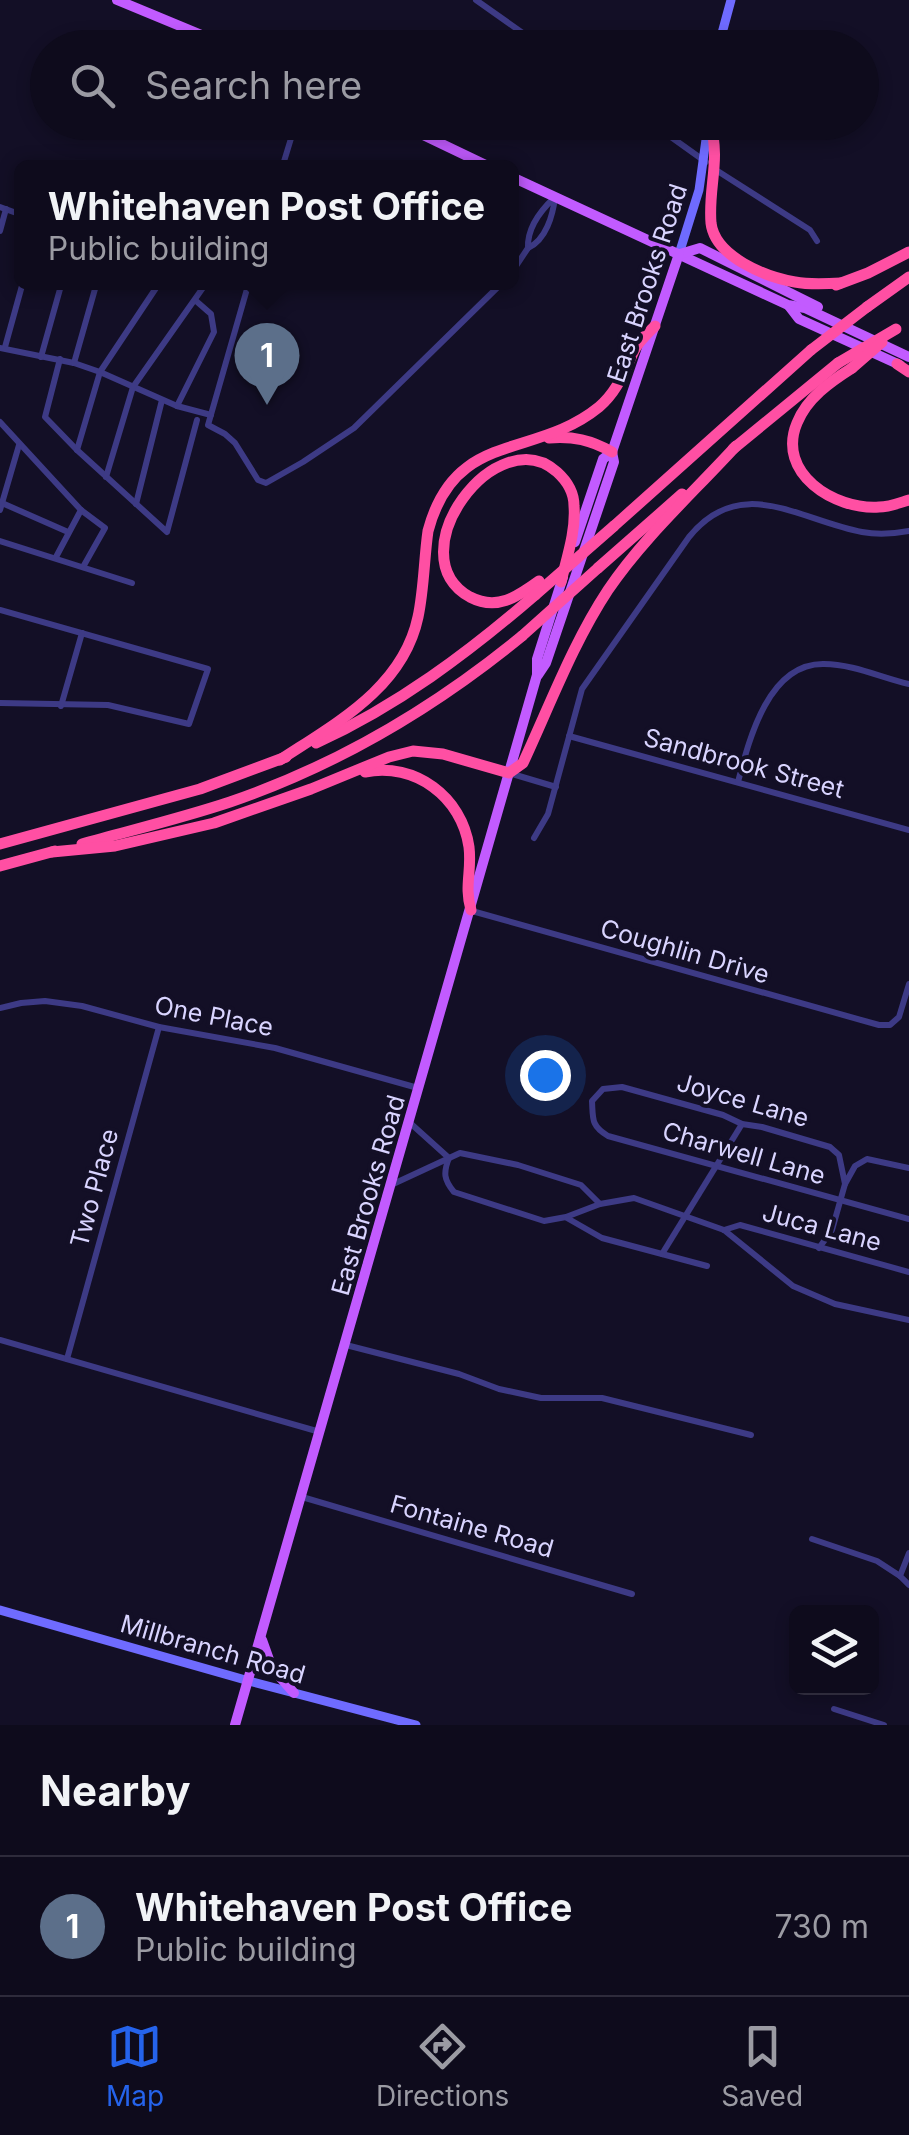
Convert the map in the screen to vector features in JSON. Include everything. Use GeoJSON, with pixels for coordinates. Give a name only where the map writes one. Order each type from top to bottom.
{"type":"FeatureCollection","features":[{"type":"Feature","properties":{"kind":"highway"},"geometry":{"type":"LineString","coordinates":[[714,140],[710,165],[712,227],[719,244],[728,254],[784,280],[809,284],[841,282]]}},
{"type":"Feature","properties":{"kind":"highway"},"geometry":{"type":"LineString","coordinates":[[774,285],[793,290],[828,288],[909,252]]}},
{"type":"Feature","properties":{"kind":"highway"},"geometry":{"type":"LineString","coordinates":[[0,844],[200,789],[280,760],[422,684],[536,595],[811,350],[909,277]]}},
{"type":"Feature","properties":{"kind":"highway"},"geometry":{"type":"LineString","coordinates":[[0,866],[227,803],[338,757],[408,718],[522,636],[736,446],[838,363],[903,325]]}},
{"type":"Feature","properties":{"kind":"highway"},"geometry":{"type":"LineString","coordinates":[[903,325],[864,360],[826,386],[802,412],[792,446],[795,462],[807,480],[840,501],[878,508],[909,500]]}},
{"type":"Feature","properties":{"kind":"highway"},"geometry":{"type":"LineString","coordinates":[[280,760],[361,705],[390,676],[408,649],[418,621],[428,531],[441,497],[456,476],[480,457],[562,429],[596,409],[614,391],[636,346],[654,326]]}},
{"type":"Feature","properties":{"kind":"highway"},"geometry":{"type":"LineString","coordinates":[[520,443],[569,437],[612,452]]}},
{"type":"Feature","properties":{"kind":"highway"},"geometry":{"type":"LineString","coordinates":[[52,852],[115,846],[199,827],[342,778],[388,757],[414,751],[444,754],[509,773],[523,762],[606,593],[636,553],[736,446]]}},
{"type":"Feature","properties":{"kind":"highway"},"geometry":{"type":"LineString","coordinates":[[561,582],[574,520],[575,508],[570,489],[550,467],[514,462],[486,474],[460,500],[445,541],[447,573],[458,588],[485,604],[518,596],[553,569],[573,561]]}},
{"type":"Feature","properties":{"kind":"highway"},"geometry":{"type":"LineString","coordinates":[[342,778],[395,770],[426,781],[445,797],[461,821],[468,844],[466,893],[470,910]]}},
{"type":"Feature","properties":{"kind":"main road"},"geometry":{"type":"LineString","coordinates":[[722,30],[730,0]]}},
{"type":"Feature","properties":{"kind":"main road"},"geometry":{"type":"LineString","coordinates":[[124,1],[191,30]]}},
{"type":"Feature","properties":{"kind":"main road"},"geometry":{"type":"LineString","coordinates":[[434,140],[475,160]]}},
{"type":"Feature","properties":{"kind":"main road","name":"East Brooks Road"},"geometry":{"type":"LineString","coordinates":[[537,675],[546,663],[614,462],[612,452],[710,165]]}},
{"type":"Feature","properties":{"kind":"main road"},"geometry":{"type":"LineString","coordinates":[[519,180],[788,306],[805,308],[858,333]]}},
{"type":"Feature","properties":{"kind":"main road"},"geometry":{"type":"LineString","coordinates":[[679,254],[700,248],[834,315],[906,366]]}},
{"type":"Feature","properties":{"kind":"main road"},"geometry":{"type":"LineString","coordinates":[[788,306],[799,320],[906,366]]}},
{"type":"Feature","properties":{"kind":"main road","name":"East Brooks Road"},"geometry":{"type":"LineString","coordinates":[[236,1725],[537,675],[536,659],[603,459],[612,452]]}},
{"type":"Feature","properties":{"kind":"main road","name":"Millbranch Road"},"geometry":{"type":"LineString","coordinates":[[0,1610],[416,1725]]}},
{"type":"Feature","properties":{"kind":"main road"},"geometry":{"type":"LineString","coordinates":[[261,1637],[272,1668],[294,1693]]}},
{"type":"Feature","properties":{"kind":"street"},"geometry":{"type":"LineString","coordinates":[[476,0],[518,30]]}},
{"type":"Feature","properties":{"kind":"street"},"geometry":{"type":"LineString","coordinates":[[675,140],[810,230],[817,242]]}},
{"type":"Feature","properties":{"kind":"street"},"geometry":{"type":"LineString","coordinates":[[519,262],[541,210],[556,197]]}},
{"type":"Feature","properties":{"kind":"street"},"geometry":{"type":"LineString","coordinates":[[0,231],[3,208]]}},
{"type":"Feature","properties":{"kind":"street"},"geometry":{"type":"LineString","coordinates":[[21,290],[3,347],[60,358],[177,406],[210,414]]}},
{"type":"Feature","properties":{"kind":"street"},"geometry":{"type":"LineString","coordinates":[[42,357],[60,290]]}},
{"type":"Feature","properties":{"kind":"street"},"geometry":{"type":"LineString","coordinates":[[74,363],[95,290]]}},
{"type":"Feature","properties":{"kind":"street"},"geometry":{"type":"LineString","coordinates":[[77,450],[100,372],[155,290]]}},
{"type":"Feature","properties":{"kind":"street"},"geometry":{"type":"LineString","coordinates":[[106,477],[134,387],[202,290]]}},
{"type":"Feature","properties":{"kind":"street"},"geometry":{"type":"LineString","coordinates":[[247,290],[208,425],[229,437],[258,480],[269,482],[354,428],[496,290]]}},
{"type":"Feature","properties":{"kind":"street"},"geometry":{"type":"LineString","coordinates":[[177,406],[214,332],[211,314],[195,300]]}},
{"type":"Feature","properties":{"kind":"street"},"geometry":{"type":"LineString","coordinates":[[60,358],[45,417],[167,532],[197,420]]}},
{"type":"Feature","properties":{"kind":"street"},"geometry":{"type":"LineString","coordinates":[[136,504],[162,400]]}},
{"type":"Feature","properties":{"kind":"street"},"geometry":{"type":"LineString","coordinates":[[0,422],[81,510],[105,528],[83,567]]}},
{"type":"Feature","properties":{"kind":"street"},"geometry":{"type":"LineString","coordinates":[[19,445],[1,507],[68,532]]}},
{"type":"Feature","properties":{"kind":"street"},"geometry":{"type":"LineString","coordinates":[[534,838],[545,821],[577,702],[588,680],[689,537],[713,514],[734,505],[761,504],[856,531],[909,531]]}},
{"type":"Feature","properties":{"kind":"street"},"geometry":{"type":"LineString","coordinates":[[56,558],[81,510]]}},
{"type":"Feature","properties":{"kind":"street"},"geometry":{"type":"LineString","coordinates":[[0,541],[132,583]]}},
{"type":"Feature","properties":{"kind":"street"},"geometry":{"type":"LineString","coordinates":[[0,610],[208,669],[190,724],[108,705],[0,703]]}},
{"type":"Feature","properties":{"kind":"street"},"geometry":{"type":"LineString","coordinates":[[61,706],[82,633]]}},
{"type":"Feature","properties":{"kind":"street"},"geometry":{"type":"LineString","coordinates":[[738,782],[750,736],[764,706],[793,673],[811,665],[830,664],[909,684]]}},
{"type":"Feature","properties":{"kind":"street","name":"Sandbrook Street"},"geometry":{"type":"LineString","coordinates":[[568,736],[909,830]]}},
{"type":"Feature","properties":{"kind":"street"},"geometry":{"type":"LineString","coordinates":[[509,773],[556,787]]}},
{"type":"Feature","properties":{"kind":"street","name":"Coughlin Drive"},"geometry":{"type":"LineString","coordinates":[[470,910],[863,1022],[890,1025],[899,1017],[909,984]]}},
{"type":"Feature","properties":{"kind":"street","name":"One Place"},"geometry":{"type":"LineString","coordinates":[[0,1009],[45,1001],[82,1006],[159,1026],[275,1048],[419,1088]]}},
{"type":"Feature","properties":{"kind":"street","name":"Two Place"},"geometry":{"type":"LineString","coordinates":[[68,1360],[159,1026]]}},
{"type":"Feature","properties":{"kind":"street","name":"Joyce Lane"},"geometry":{"type":"LineString","coordinates":[[592,1101],[603,1089],[622,1086],[833,1148],[840,1158],[845,1184]]}},
{"type":"Feature","properties":{"kind":"street","name":"Charwell Lane"},"geometry":{"type":"LineString","coordinates":[[592,1101],[597,1130],[608,1136],[909,1219]]}},
{"type":"Feature","properties":{"kind":"street"},"geometry":{"type":"LineString","coordinates":[[409,1122],[449,1158]]}},
{"type":"Feature","properties":{"kind":"street"},"geometry":{"type":"LineString","coordinates":[[662,1254],[742,1124]]}},
{"type":"Feature","properties":{"kind":"street"},"geometry":{"type":"LineString","coordinates":[[391,1185],[460,1153],[518,1164],[582,1185],[600,1204]]}},
{"type":"Feature","properties":{"kind":"street"},"geometry":{"type":"LineString","coordinates":[[449,1158],[444,1171],[454,1192],[544,1221],[634,1198],[724,1230],[793,1286],[835,1304],[909,1320]]}},
{"type":"Feature","properties":{"kind":"street"},"geometry":{"type":"LineString","coordinates":[[819,1248],[832,1230],[845,1184],[855,1166],[867,1159],[909,1168]]}},
{"type":"Feature","properties":{"kind":"street"},"geometry":{"type":"LineString","coordinates":[[566,1218],[602,1238],[707,1266]]}},
{"type":"Feature","properties":{"kind":"street","name":"Juca Lane"},"geometry":{"type":"LineString","coordinates":[[724,1230],[740,1225],[909,1272]]}},
{"type":"Feature","properties":{"kind":"street"},"geometry":{"type":"LineString","coordinates":[[0,1340],[321,1432]]}},
{"type":"Feature","properties":{"kind":"street"},"geometry":{"type":"LineString","coordinates":[[346,1345],[541,1398],[602,1398],[751,1435]]}},
{"type":"Feature","properties":{"kind":"street","name":"Fontaine Road"},"geometry":{"type":"LineString","coordinates":[[302,1497],[632,1594]]}},
{"type":"Feature","properties":{"kind":"street"},"geometry":{"type":"LineString","coordinates":[[812,1538],[877,1561],[909,1584]]}},
{"type":"Feature","properties":{"kind":"street"},"geometry":{"type":"LineString","coordinates":[[900,1576],[909,1553]]}},
{"type":"Feature","properties":{"kind":"street"},"geometry":{"type":"LineString","coordinates":[[834,1709],[884,1725]]}},
{"type":"Feature","properties":{"kind":"place","name":"Whitehaven Post Office"},"geometry":{"type":"Point","coordinates":[267,405]}}]}
